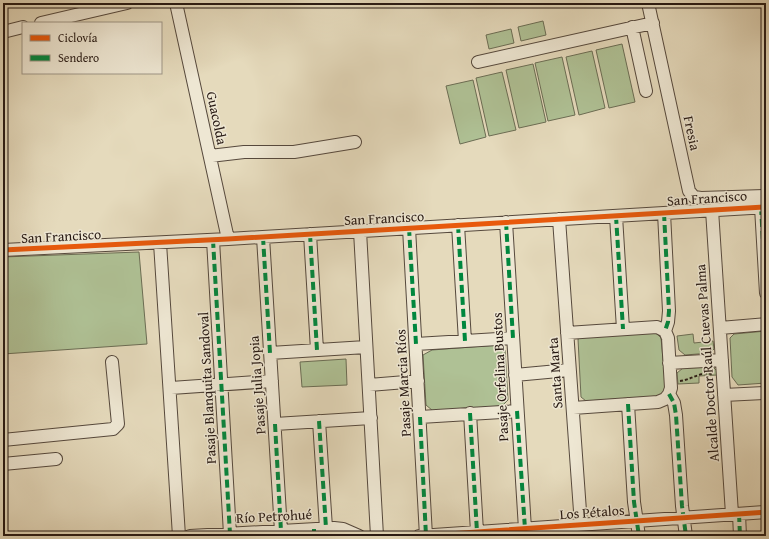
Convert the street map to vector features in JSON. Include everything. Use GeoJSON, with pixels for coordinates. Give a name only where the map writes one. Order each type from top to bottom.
{"type":"FeatureCollection","features":[{"type":"Feature","properties":{"kind":"street"},"geometry":{"type":"LineString","coordinates":[[46,22],[127,3]]}},
{"type":"Feature","properties":{"kind":"street","name":"Guacolda"},"geometry":{"type":"LineString","coordinates":[[176,3],[228,239]]}},
{"type":"Feature","properties":{"kind":"street","name":"Fresia"},"geometry":{"type":"LineString","coordinates":[[648,3],[689,191],[694,196],[701,198],[764,203]]}},
{"type":"Feature","properties":{"kind":"street"},"geometry":{"type":"LineString","coordinates":[[478,62],[653,23]]}},
{"type":"Feature","properties":{"kind":"street"},"geometry":{"type":"LineString","coordinates":[[3,32],[22,27]]}},
{"type":"Feature","properties":{"kind":"street"},"geometry":{"type":"LineString","coordinates":[[632,27],[646,91]]}},
{"type":"Feature","properties":{"kind":"street"},"geometry":{"type":"LineString","coordinates":[[210,156],[244,152],[288,152],[355,142]]}},
{"type":"Feature","properties":{"kind":"street"},"geometry":{"type":"LineString","coordinates":[[764,203],[766,293]]}},
{"type":"Feature","properties":{"kind":"street","name":"San Francisco"},"geometry":{"type":"LineString","coordinates":[[3,250],[160,243],[616,216],[712,210],[764,203]]}},
{"type":"Feature","properties":{"kind":"street","name":"Alcalde Doctor Raúl Cuevas Palma"},"geometry":{"type":"LineString","coordinates":[[712,210],[724,395],[735,514],[740,536]]}},
{"type":"Feature","properties":{"kind":"street"},"geometry":{"type":"LineString","coordinates":[[664,213],[669,311],[665,331]]}},
{"type":"Feature","properties":{"kind":"street"},"geometry":{"type":"LineString","coordinates":[[616,216],[623,329]]}},
{"type":"Feature","properties":{"kind":"street","name":"Santa Marta"},"geometry":{"type":"LineString","coordinates":[[559,219],[583,530]]}},
{"type":"Feature","properties":{"kind":"street","name":"Pasaje Orfelina Bustos"},"geometry":{"type":"LineString","coordinates":[[506,222],[524,529]]}},
{"type":"Feature","properties":{"kind":"street"},"geometry":{"type":"LineString","coordinates":[[458,225],[465,341]]}},
{"type":"Feature","properties":{"kind":"street","name":"Pasaje Marcia Ríos"},"geometry":{"type":"LineString","coordinates":[[409,228],[426,536]]}},
{"type":"Feature","properties":{"kind":"street"},"geometry":{"type":"LineString","coordinates":[[360,231],[377,536]]}},
{"type":"Feature","properties":{"kind":"street"},"geometry":{"type":"LineString","coordinates":[[310,234],[317,350]]}},
{"type":"Feature","properties":{"kind":"street","name":"Pasaje Julia Jopia"},"geometry":{"type":"LineString","coordinates":[[263,237],[275,424],[274,533]]}},
{"type":"Feature","properties":{"kind":"street","name":"Pasaje Blanquita Sandoval"},"geometry":{"type":"LineString","coordinates":[[213,240],[222,385],[227,535]]}},
{"type":"Feature","properties":{"kind":"street"},"geometry":{"type":"LineString","coordinates":[[160,243],[171,388],[179,536]]}},
{"type":"Feature","properties":{"kind":"street"},"geometry":{"type":"LineString","coordinates":[[720,328],[766,324]]}},
{"type":"Feature","properties":{"kind":"street"},"geometry":{"type":"LineString","coordinates":[[567,333],[657,327],[665,331],[668,338],[671,388],[665,399],[658,402],[573,408]]}},
{"type":"Feature","properties":{"kind":"street"},"geometry":{"type":"LineString","coordinates":[[416,344],[513,338]]}},
{"type":"Feature","properties":{"kind":"street"},"geometry":{"type":"LineString","coordinates":[[270,353],[366,347]]}},
{"type":"Feature","properties":{"kind":"street"},"geometry":{"type":"LineString","coordinates":[[670,364],[722,360]]}},
{"type":"Feature","properties":{"kind":"street"},"geometry":{"type":"LineString","coordinates":[[3,440],[113,429],[117,427],[118,424],[112,362]]}},
{"type":"Feature","properties":{"kind":"street"},"geometry":{"type":"LineString","coordinates":[[515,375],[570,370]]}},
{"type":"Feature","properties":{"kind":"street"},"geometry":{"type":"LineString","coordinates":[[171,388],[272,381]]}},
{"type":"Feature","properties":{"kind":"street"},"geometry":{"type":"LineString","coordinates":[[369,385],[418,381]]}},
{"type":"Feature","properties":{"kind":"street"},"geometry":{"type":"LineString","coordinates":[[724,395],[766,393]]}},
{"type":"Feature","properties":{"kind":"street"},"geometry":{"type":"LineString","coordinates":[[669,394],[674,403],[676,415],[682,506],[686,536]]}},
{"type":"Feature","properties":{"kind":"street"},"geometry":{"type":"LineString","coordinates":[[628,404],[634,502],[639,536]]}},
{"type":"Feature","properties":{"kind":"street"},"geometry":{"type":"LineString","coordinates":[[420,417],[517,411]]}},
{"type":"Feature","properties":{"kind":"street"},"geometry":{"type":"LineString","coordinates":[[470,413],[473,534]]}},
{"type":"Feature","properties":{"kind":"street"},"geometry":{"type":"LineString","coordinates":[[275,424],[371,418]]}},
{"type":"Feature","properties":{"kind":"street"},"geometry":{"type":"LineString","coordinates":[[319,421],[326,528]]}},
{"type":"Feature","properties":{"kind":"street"},"geometry":{"type":"LineString","coordinates":[[3,464],[56,459]]}},
{"type":"Feature","properties":{"kind":"street","name":"Los Pétalos"},"geometry":{"type":"LineString","coordinates":[[419,536],[473,534],[524,529],[583,530],[637,520],[766,512]]}},
{"type":"Feature","properties":{"kind":"street","name":"Río Petrohué"},"geometry":{"type":"LineString","coordinates":[[191,536],[314,532],[326,528],[343,529],[359,536]]}},
{"type":"Feature","properties":{"kind":"street"},"geometry":{"type":"LineString","coordinates":[[574,536],[583,530]]}},
{"type":"Feature","properties":{"kind":"path"},"geometry":{"type":"LineString","coordinates":[[671,381],[686,380],[705,373],[712,374],[717,378],[723,377]]}},
{"type":"Feature","properties":{"kind":"green space"},"geometry":{"type":"Polygon","coordinates":[[[543,21],[546,35],[521,41],[518,27],[543,21]]]}},
{"type":"Feature","properties":{"kind":"green space"},"geometry":{"type":"Polygon","coordinates":[[[511,29],[514,43],[489,49],[486,35],[511,29]]]}},
{"type":"Feature","properties":{"kind":"green space"},"geometry":{"type":"Polygon","coordinates":[[[622,44],[635,102],[609,108],[596,50],[622,44]]]}},
{"type":"Feature","properties":{"kind":"green space"},"geometry":{"type":"Polygon","coordinates":[[[592,51],[605,108],[579,115],[566,57],[592,51]]]}},
{"type":"Feature","properties":{"kind":"green space"},"geometry":{"type":"Polygon","coordinates":[[[562,57],[575,115],[548,121],[535,63],[562,57]]]}},
{"type":"Feature","properties":{"kind":"green space"},"geometry":{"type":"Polygon","coordinates":[[[533,64],[546,122],[519,128],[506,70],[533,64]]]}},
{"type":"Feature","properties":{"kind":"green space"},"geometry":{"type":"Polygon","coordinates":[[[502,72],[516,130],[489,136],[476,78],[502,72]]]}},
{"type":"Feature","properties":{"kind":"green space"},"geometry":{"type":"Polygon","coordinates":[[[473,80],[486,137],[460,144],[446,86],[473,80]]]}},
{"type":"Feature","properties":{"kind":"green space"},"geometry":{"type":"Polygon","coordinates":[[[139,252],[147,344],[3,354],[3,257],[139,252]]]}},
{"type":"Feature","properties":{"kind":"green space"},"geometry":{"type":"Polygon","coordinates":[[[766,331],[766,383],[738,385],[732,377],[730,338],[734,334],[766,331]]]}},
{"type":"Feature","properties":{"kind":"green space"},"geometry":{"type":"Polygon","coordinates":[[[655,332],[661,338],[666,391],[659,396],[586,401],[581,397],[578,339],[585,336],[655,332]]]}},
{"type":"Feature","properties":{"kind":"green space"},"geometry":{"type":"Polygon","coordinates":[[[693,334],[694,343],[713,341],[714,349],[710,353],[685,355],[679,350],[677,336],[693,334]]]}},
{"type":"Feature","properties":{"kind":"green space"},"geometry":{"type":"Polygon","coordinates":[[[497,345],[505,350],[508,400],[502,406],[433,411],[426,405],[423,355],[432,350],[497,345]]]}},
{"type":"Feature","properties":{"kind":"green space"},"geometry":{"type":"Polygon","coordinates":[[[346,359],[347,385],[302,387],[300,362],[346,359]]]}},
{"type":"Feature","properties":{"kind":"green space"},"geometry":{"type":"Polygon","coordinates":[[[713,367],[717,371],[717,375],[699,376],[699,383],[678,384],[677,373],[683,368],[713,367]]]}},
{"type":"Feature","properties":{"kind":"marked path"},"geometry":{"type":"LineString","coordinates":[[761,207],[766,293]]}},
{"type":"Feature","properties":{"kind":"marked path"},"geometry":{"type":"LineString","coordinates":[[664,213],[669,311],[665,331]]}},
{"type":"Feature","properties":{"kind":"marked path"},"geometry":{"type":"LineString","coordinates":[[616,216],[623,329]]}},
{"type":"Feature","properties":{"kind":"marked path"},"geometry":{"type":"LineString","coordinates":[[506,222],[513,338]]}},
{"type":"Feature","properties":{"kind":"marked path"},"geometry":{"type":"LineString","coordinates":[[458,225],[465,341]]}},
{"type":"Feature","properties":{"kind":"marked path"},"geometry":{"type":"LineString","coordinates":[[409,228],[416,344]]}},
{"type":"Feature","properties":{"kind":"marked path"},"geometry":{"type":"LineString","coordinates":[[310,234],[317,350]]}},
{"type":"Feature","properties":{"kind":"marked path"},"geometry":{"type":"LineString","coordinates":[[263,237],[270,353]]}},
{"type":"Feature","properties":{"kind":"marked path"},"geometry":{"type":"LineString","coordinates":[[213,240],[230,534]]}},
{"type":"Feature","properties":{"kind":"marked path"},"geometry":{"type":"LineString","coordinates":[[669,394],[674,403],[676,415],[682,506],[686,536]]}},
{"type":"Feature","properties":{"kind":"marked path"},"geometry":{"type":"LineString","coordinates":[[628,404],[634,502],[639,536]]}},
{"type":"Feature","properties":{"kind":"marked path"},"geometry":{"type":"LineString","coordinates":[[517,411],[525,529]]}},
{"type":"Feature","properties":{"kind":"marked path"},"geometry":{"type":"LineString","coordinates":[[470,413],[477,532]]}},
{"type":"Feature","properties":{"kind":"marked path"},"geometry":{"type":"LineString","coordinates":[[420,417],[426,536]]}},
{"type":"Feature","properties":{"kind":"marked path"},"geometry":{"type":"LineString","coordinates":[[319,421],[326,528]]}},
{"type":"Feature","properties":{"kind":"marked path"},"geometry":{"type":"LineString","coordinates":[[275,424],[281,531]]}},
{"type":"Feature","properties":{"kind":"marked path"},"geometry":{"type":"LineString","coordinates":[[739,514],[740,536]]}},
{"type":"Feature","properties":{"kind":"marked path"},"geometry":{"type":"LineString","coordinates":[[314,529],[314,536]]}},
{"type":"Feature","properties":{"kind":"marked path"},"geometry":{"type":"LineString","coordinates":[[270,532],[271,536]]}},
{"type":"Feature","properties":{"kind":"cycle path"},"geometry":{"type":"LineString","coordinates":[[3,250],[228,239],[766,207]]}},
{"type":"Feature","properties":{"kind":"cycle path"},"geometry":{"type":"LineString","coordinates":[[419,536],[766,512]]}}]}
